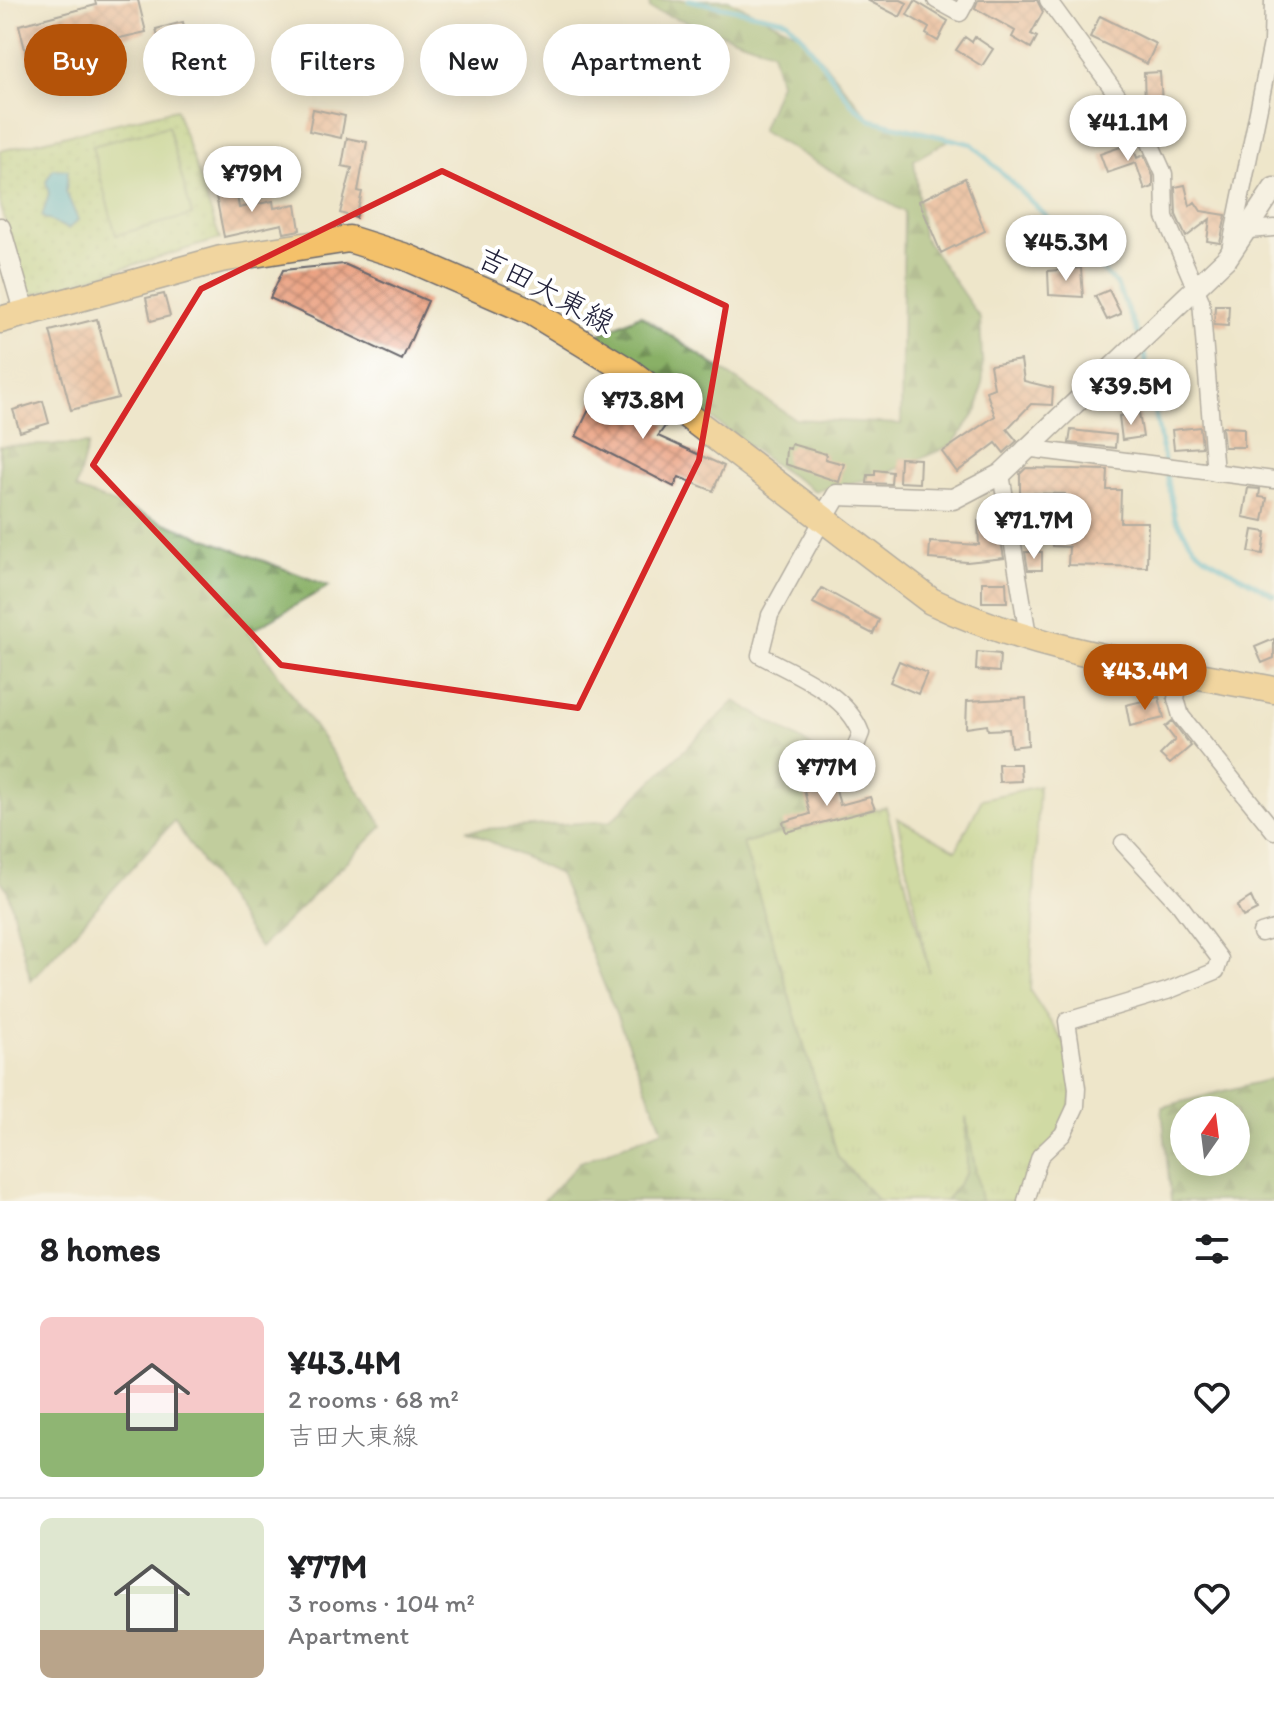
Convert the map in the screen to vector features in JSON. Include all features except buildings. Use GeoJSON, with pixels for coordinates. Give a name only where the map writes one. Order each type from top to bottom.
{"type":"FeatureCollection","features":[{"type":"Feature","properties":{"kind":"main road","name":"吉田大東線"},"geometry":{"type":"LineString","coordinates":[[12,315],[221,259],[349,239],[406,257],[532,312],[630,372],[931,601],[979,624],[1029,641],[1274,690]]}},
{"type":"Feature","properties":{"kind":"street"},"geometry":{"type":"LineString","coordinates":[[936,0],[960,13],[967,0]]}},
{"type":"Feature","properties":{"kind":"street"},"geometry":{"type":"LineString","coordinates":[[1228,257],[1272,43],[1273,0]]}},
{"type":"Feature","properties":{"kind":"street"},"geometry":{"type":"LineString","coordinates":[[1053,1],[1147,136],[1164,174],[1165,217],[1201,301],[1215,473]]}},
{"type":"Feature","properties":{"kind":"street"},"geometry":{"type":"LineString","coordinates":[[847,768],[861,733],[854,714],[840,701],[760,655],[770,615],[837,495],[953,499],[1001,474],[1130,347],[1228,257],[1274,188]]}},
{"type":"Feature","properties":{"kind":"street"},"geometry":{"type":"LineString","coordinates":[[0,228],[12,315]]}},
{"type":"Feature","properties":{"kind":"street"},"geometry":{"type":"LineString","coordinates":[[1248,230],[1274,228]]}},
{"type":"Feature","properties":{"kind":"street"},"geometry":{"type":"LineString","coordinates":[[1025,448],[1274,480]]}},
{"type":"Feature","properties":{"kind":"street"},"geometry":{"type":"LineString","coordinates":[[1001,474],[1029,641]]}},
{"type":"Feature","properties":{"kind":"street"},"geometry":{"type":"LineString","coordinates":[[1181,671],[1176,699],[1181,716],[1274,831]]}},
{"type":"Feature","properties":{"kind":"street"},"geometry":{"type":"LineString","coordinates":[[1026,1201],[1040,1156],[1063,1134],[1076,1106],[1077,1088],[1067,1021],[1167,991],[1216,971],[1220,959],[1179,904],[1123,843]]}},
{"type":"Feature","properties":{"kind":"highlighted area"},"geometry":{"type":"Polygon","coordinates":[[[442,171],[726,306],[699,460],[578,708],[281,665],[93,465],[201,289],[442,171]]]}},
{"type":"Feature","properties":{"kind":"green space"},"geometry":{"type":"Polygon","coordinates":[[[649,0],[728,0],[801,35],[871,120],[953,138],[914,160],[923,236],[980,318],[983,377],[978,410],[952,445],[878,477],[815,491],[776,466],[598,335],[640,315],[795,419],[901,424],[904,212],[761,131],[780,83],[772,51],[730,37],[730,24],[694,24],[650,9],[649,0]]]}},
{"type":"Feature","properties":{"kind":"green space"},"geometry":{"type":"Polygon","coordinates":[[[176,109],[220,239],[29,296],[0,206],[0,151],[176,109]]]}},
{"type":"Feature","properties":{"kind":"green space"},"geometry":{"type":"Polygon","coordinates":[[[168,126],[192,215],[116,235],[92,146],[168,126]]]}},
{"type":"Feature","properties":{"kind":"green space"},"geometry":{"type":"Polygon","coordinates":[[[88,444],[76,489],[329,586],[249,632],[383,826],[260,948],[174,821],[31,981],[7,889],[0,880],[0,446],[88,444]]]}},
{"type":"Feature","properties":{"kind":"green space"},"geometry":{"type":"Polygon","coordinates":[[[735,701],[847,768],[831,820],[743,843],[838,1157],[878,1201],[543,1201],[580,1162],[663,1130],[559,874],[466,830],[611,821],[735,701]]]}},
{"type":"Feature","properties":{"kind":"green space"},"geometry":{"type":"Polygon","coordinates":[[[1039,786],[1030,991],[1065,1044],[1074,1090],[1068,1116],[1019,1201],[978,1201],[967,1152],[967,1172],[946,1201],[878,1201],[838,1157],[742,843],[886,807],[929,972],[897,818],[956,850],[982,799],[1039,786]]]}},
{"type":"Feature","properties":{"kind":"green space"},"geometry":{"type":"Polygon","coordinates":[[[1274,1078],[1274,1201],[1171,1201],[1162,1107],[1170,1105],[1170,1176],[1250,1176],[1250,1096],[1204,1096],[1274,1078]]]}},
{"type":"Feature","properties":{"kind":"green space"},"geometry":{"type":"Polygon","coordinates":[[[966,1117],[981,1201],[946,1201],[967,1172],[966,1117]]]}},
{"type":"Feature","properties":{"kind":"water"},"geometry":{"type":"Polygon","coordinates":[[[53,169],[68,170],[66,192],[78,220],[68,229],[42,217],[49,194],[46,182],[53,169]]]}},
{"type":"Feature","properties":{"kind":"waterway"},"geometry":{"type":"LineString","coordinates":[[689,0],[786,20],[801,35],[851,103],[871,120],[972,144],[1117,285],[1138,334]]}},
{"type":"Feature","properties":{"kind":"waterway"},"geometry":{"type":"LineString","coordinates":[[1143,347],[1175,518],[1194,547],[1206,557],[1274,595]]}}]}
